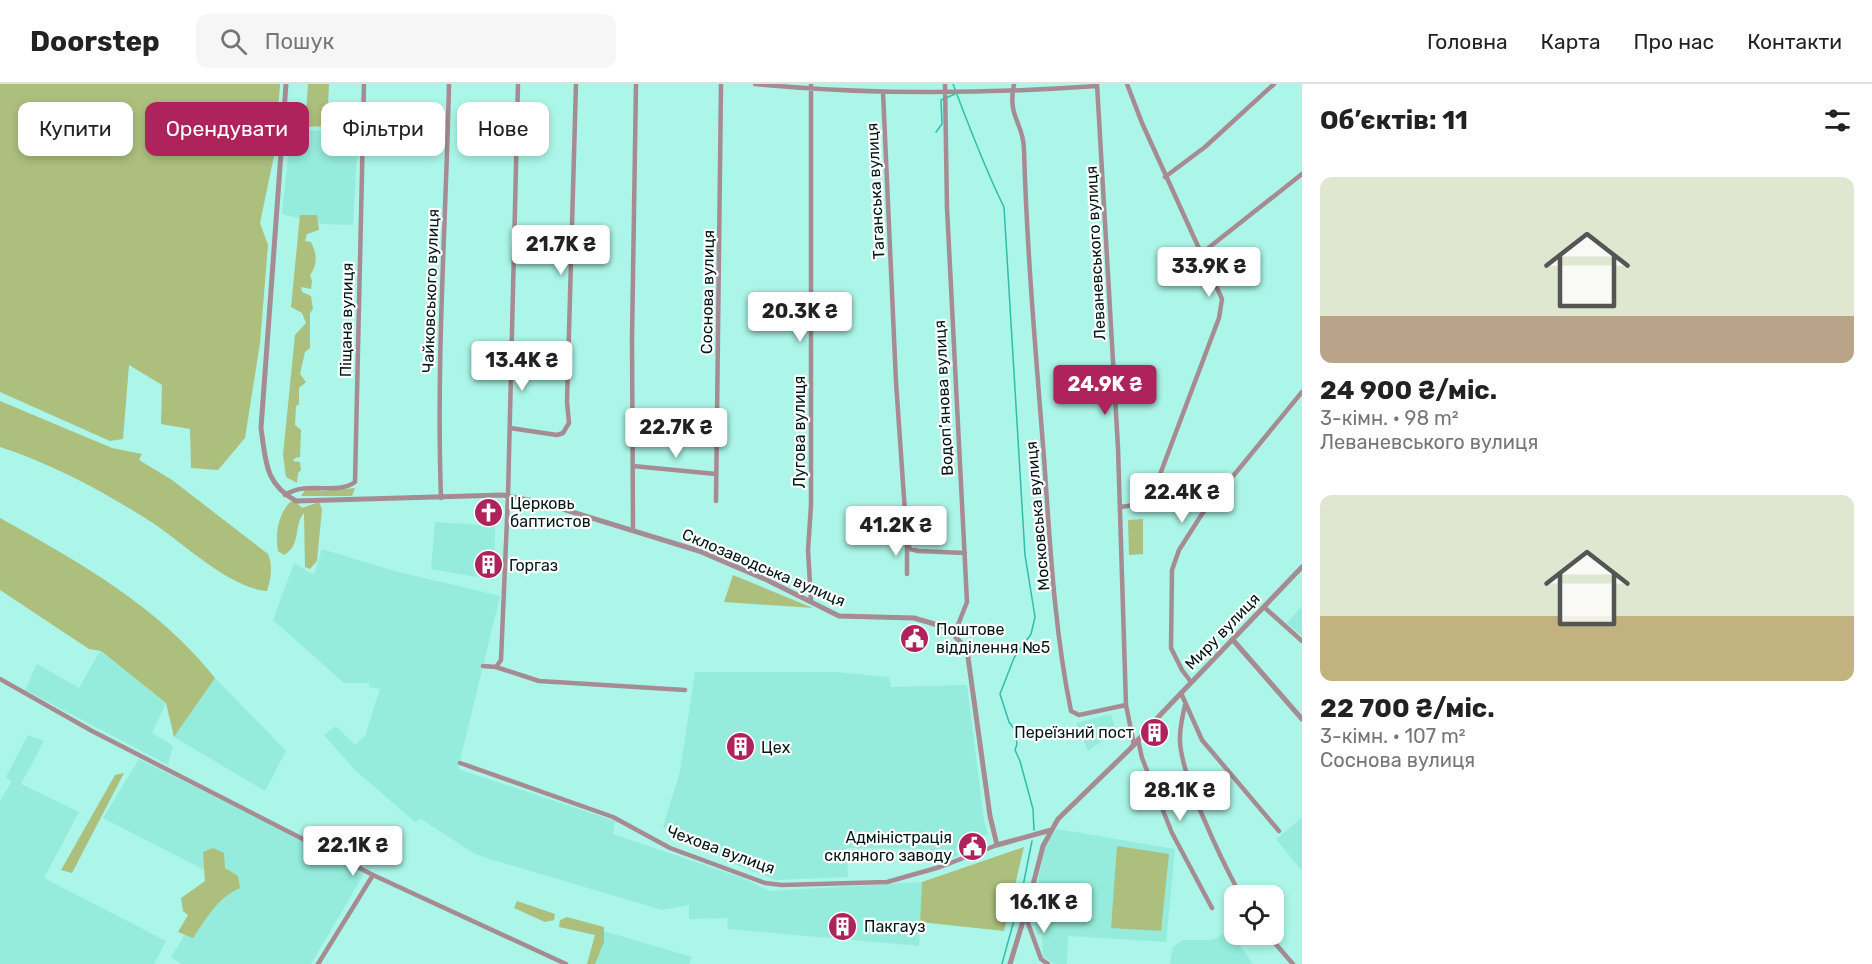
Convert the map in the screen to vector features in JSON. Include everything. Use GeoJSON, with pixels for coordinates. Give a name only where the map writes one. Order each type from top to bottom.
{"type":"FeatureCollection","features":[{"type":"Feature","properties":{"kind":"street"},"geometry":{"type":"LineString","coordinates":[[283,493],[267,469],[261,428],[286,84]]}},
{"type":"Feature","properties":{"kind":"street","name":"Піщана вулиця"},"geometry":{"type":"LineString","coordinates":[[283,493],[297,488],[347,488],[355,482],[364,84]]}},
{"type":"Feature","properties":{"kind":"street","name":"Чайковського вулиця"},"geometry":{"type":"LineString","coordinates":[[441,499],[438,423],[440,316],[449,84]]}},
{"type":"Feature","properties":{"kind":"street"},"geometry":{"type":"LineString","coordinates":[[496,667],[501,660],[508,496],[518,84]]}},
{"type":"Feature","properties":{"kind":"street"},"geometry":{"type":"LineString","coordinates":[[510,428],[557,435],[563,433],[568,423],[576,84]]}},
{"type":"Feature","properties":{"kind":"street"},"geometry":{"type":"LineString","coordinates":[[633,530],[636,84]]}},
{"type":"Feature","properties":{"kind":"street","name":"Соснова вулиця"},"geometry":{"type":"LineString","coordinates":[[716,501],[721,84]]}},
{"type":"Feature","properties":{"kind":"street"},"geometry":{"type":"LineString","coordinates":[[755,84],[883,92],[946,93],[1012,92],[1097,85]]}},
{"type":"Feature","properties":{"kind":"street","name":"Водоп’янова вулиця"},"geometry":{"type":"LineString","coordinates":[[945,84],[947,208],[967,602],[954,635]]}},
{"type":"Feature","properties":{"kind":"street","name":"Московська вулиця"},"geometry":{"type":"LineString","coordinates":[[1014,84],[1010,105],[1024,146],[1024,206],[1050,548],[1065,684],[1071,711],[1078,715],[1126,705]]}},
{"type":"Feature","properties":{"kind":"street"},"geometry":{"type":"LineString","coordinates":[[1120,507],[1139,505],[1146,502],[1153,493],[1219,318],[1222,299],[1165,177],[1127,84]]}},
{"type":"Feature","properties":{"kind":"street"},"geometry":{"type":"LineString","coordinates":[[1165,177],[1205,147],[1274,84]]}},
{"type":"Feature","properties":{"kind":"street","name":"Леваневського вулиця"},"geometry":{"type":"LineString","coordinates":[[1097,85],[1120,507],[1126,705],[1136,742],[1172,833],[1212,909]]}},
{"type":"Feature","properties":{"kind":"street","name":"Лугова вулиця"},"geometry":{"type":"LineString","coordinates":[[811,87],[811,505],[808,550],[811,601]]}},
{"type":"Feature","properties":{"kind":"street","name":"Таганська вулиця"},"geometry":{"type":"LineString","coordinates":[[883,92],[907,574]]}},
{"type":"Feature","properties":{"kind":"street"},"geometry":{"type":"LineString","coordinates":[[1202,254],[1302,174]]}},
{"type":"Feature","properties":{"kind":"street"},"geometry":{"type":"LineString","coordinates":[[1191,682],[1171,648],[1172,570],[1179,550],[1202,514],[1302,392]]}},
{"type":"Feature","properties":{"kind":"street"},"geometry":{"type":"LineString","coordinates":[[633,466],[716,474]]}},
{"type":"Feature","properties":{"kind":"street","name":"Склозаводська вулиця"},"geometry":{"type":"LineString","coordinates":[[283,493],[296,501],[508,496],[543,503],[699,551],[811,601],[839,616],[914,618],[948,628],[954,635]]}},
{"type":"Feature","properties":{"kind":"street"},"geometry":{"type":"LineString","coordinates":[[907,541],[910,549],[918,551],[965,553]]}},
{"type":"Feature","properties":{"kind":"street","name":"Миру вулиця"},"geometry":{"type":"LineString","coordinates":[[1136,742],[1161,713],[1302,567]]}},
{"type":"Feature","properties":{"kind":"street"},"geometry":{"type":"LineString","coordinates":[[1264,607],[1302,641]]}},
{"type":"Feature","properties":{"kind":"street"},"geometry":{"type":"LineString","coordinates":[[954,635],[967,650],[990,816],[997,845]]}},
{"type":"Feature","properties":{"kind":"street"},"geometry":{"type":"LineString","coordinates":[[1233,640],[1302,719]]}},
{"type":"Feature","properties":{"kind":"street"},"geometry":{"type":"LineString","coordinates":[[483,666],[496,667],[539,681],[685,690]]}},
{"type":"Feature","properties":{"kind":"street"},"geometry":{"type":"LineString","coordinates":[[0,679],[92,731],[155,761],[373,875],[566,964]]}},
{"type":"Feature","properties":{"kind":"street"},"geometry":{"type":"LineString","coordinates":[[1181,693],[1202,740],[1279,831]]}},
{"type":"Feature","properties":{"kind":"street"},"geometry":{"type":"LineString","coordinates":[[1185,705],[1179,738],[1184,762],[1225,866],[1235,885]]}},
{"type":"Feature","properties":{"kind":"street"},"geometry":{"type":"LineString","coordinates":[[1010,964],[1042,846],[1050,830],[1058,819],[1136,742]]}},
{"type":"Feature","properties":{"kind":"street","name":"Чехова вулиця"},"geometry":{"type":"LineString","coordinates":[[460,763],[614,817],[670,848],[765,883],[782,885],[887,882],[940,867],[997,845],[1050,830]]}},
{"type":"Feature","properties":{"kind":"street"},"geometry":{"type":"LineString","coordinates":[[318,964],[373,875]]}},
{"type":"Feature","properties":{"kind":"street"},"geometry":{"type":"LineString","coordinates":[[1025,915],[1041,958],[1048,964]]}},
{"type":"Feature","properties":{"kind":"street"},"geometry":{"type":"LineString","coordinates":[[1277,945],[1293,964]]}},
{"type":"Feature","properties":{"kind":"shaded area"},"geometry":{"type":"Polygon","coordinates":[[[0,84],[280,84],[279,102],[145,102],[145,156],[274,156],[260,223],[268,245],[260,343],[245,438],[218,470],[191,468],[190,429],[161,424],[162,385],[129,365],[123,439],[110,441],[0,392],[0,84]]]}},
{"type":"Feature","properties":{"kind":"shaded area"},"geometry":{"type":"Polygon","coordinates":[[[308,84],[329,84],[328,102],[321,102],[321,126],[309,127],[309,102],[307,102],[308,84]]]}},
{"type":"Feature","properties":{"kind":"shaded area"},"geometry":{"type":"Polygon","coordinates":[[[309,130],[321,131],[321,156],[357,156],[353,225],[322,224],[282,214],[288,156],[309,156],[309,130]]]}},
{"type":"Feature","properties":{"kind":"shaded area"},"geometry":{"type":"Polygon","coordinates":[[[300,215],[317,215],[319,230],[307,234],[305,241],[311,242],[315,263],[310,275],[311,289],[301,287],[302,292],[311,296],[313,309],[310,313],[310,348],[305,352],[300,374],[306,382],[299,388],[299,404],[296,406],[295,425],[301,430],[300,457],[293,461],[300,462],[301,470],[298,473],[297,483],[286,477],[283,455],[295,335],[306,323],[302,313],[291,307],[300,215]]]}},
{"type":"Feature","properties":{"kind":"shaded area"},"geometry":{"type":"Polygon","coordinates":[[[0,401],[112,448],[142,454],[139,460],[172,480],[268,554],[271,572],[267,591],[253,588],[223,574],[153,523],[98,490],[40,462],[0,447],[0,401]]]}},
{"type":"Feature","properties":{"kind":"shaded area"},"geometry":{"type":"Polygon","coordinates":[[[307,487],[321,491],[355,488],[352,496],[301,496],[307,487]]]}},
{"type":"Feature","properties":{"kind":"shaded area"},"geometry":{"type":"Polygon","coordinates":[[[290,502],[296,502],[302,508],[319,502],[322,509],[317,561],[310,569],[305,567],[304,513],[290,551],[284,555],[278,551],[278,525],[290,502]]]}},
{"type":"Feature","properties":{"kind":"shaded area"},"geometry":{"type":"Polygon","coordinates":[[[0,518],[88,569],[143,607],[193,652],[215,678],[174,737],[166,703],[101,651],[89,649],[0,590],[0,518]]]}},
{"type":"Feature","properties":{"kind":"shaded area"},"geometry":{"type":"Polygon","coordinates":[[[1143,519],[1143,554],[1129,555],[1128,520],[1143,519]]]}},
{"type":"Feature","properties":{"kind":"shaded area","name":"Горгаз"},"geometry":{"type":"Polygon","coordinates":[[[435,522],[495,526],[494,580],[431,569],[435,522]]]}},
{"type":"Feature","properties":{"kind":"shaded area"},"geometry":{"type":"Polygon","coordinates":[[[322,549],[394,571],[500,596],[458,769],[615,821],[613,834],[742,878],[770,891],[922,882],[919,946],[727,929],[728,918],[689,919],[689,905],[662,910],[475,854],[421,819],[415,822],[356,771],[324,735],[336,726],[355,745],[365,736],[380,689],[369,687],[369,683],[344,683],[273,620],[294,563],[314,575],[322,549]]]}},
{"type":"Feature","properties":{"kind":"shaded area"},"geometry":{"type":"Polygon","coordinates":[[[733,575],[813,608],[724,602],[733,575]]]}},
{"type":"Feature","properties":{"kind":"shaded area"},"geometry":{"type":"Polygon","coordinates":[[[1302,606],[1302,636],[1287,623],[1302,606]]]}},
{"type":"Feature","properties":{"kind":"shaded area"},"geometry":{"type":"Polygon","coordinates":[[[100,651],[166,703],[152,733],[173,746],[168,765],[25,690],[37,664],[79,688],[100,651]]]}},
{"type":"Feature","properties":{"kind":"shaded area"},"geometry":{"type":"Polygon","coordinates":[[[695,672],[836,672],[889,677],[891,687],[967,685],[984,821],[988,834],[955,848],[958,856],[936,864],[930,849],[847,848],[848,877],[776,880],[737,865],[663,827],[680,772],[695,672]]]}},
{"type":"Feature","properties":{"kind":"shaded area"},"geometry":{"type":"Polygon","coordinates":[[[215,678],[286,751],[265,791],[174,737],[215,678]]]}},
{"type":"Feature","properties":{"kind":"shaded area"},"geometry":{"type":"Polygon","coordinates":[[[1111,714],[1116,731],[1088,751],[1076,723],[1111,714]]]}},
{"type":"Feature","properties":{"kind":"shaded area"},"geometry":{"type":"Polygon","coordinates":[[[28,735],[44,741],[21,784],[79,812],[44,878],[166,941],[154,964],[0,964],[0,801],[12,781],[6,777],[28,735]]]}},
{"type":"Feature","properties":{"kind":"shaded area"},"geometry":{"type":"Polygon","coordinates":[[[139,759],[365,872],[311,964],[182,964],[171,957],[220,878],[103,818],[139,759]]]}},
{"type":"Feature","properties":{"kind":"shaded area"},"geometry":{"type":"Polygon","coordinates":[[[124,773],[72,873],[61,870],[115,775],[124,773]]]}},
{"type":"Feature","properties":{"kind":"shaded area"},"geometry":{"type":"Polygon","coordinates":[[[1302,818],[1302,871],[1276,839],[1302,818]]]}},
{"type":"Feature","properties":{"kind":"shaded area"},"geometry":{"type":"Polygon","coordinates":[[[1057,829],[1175,849],[1166,942],[1068,936],[1067,964],[1055,964],[1043,957],[1042,935],[1037,934],[1036,928],[1039,875],[1045,846],[1057,829]]]}},
{"type":"Feature","properties":{"kind":"shaded area"},"geometry":{"type":"Polygon","coordinates":[[[1117,846],[1169,854],[1161,931],[1111,928],[1117,846]]]}},
{"type":"Feature","properties":{"kind":"shaded area"},"geometry":{"type":"Polygon","coordinates":[[[1024,847],[1004,931],[920,922],[922,882],[1024,847]]]}},
{"type":"Feature","properties":{"kind":"shaded area"},"geometry":{"type":"Polygon","coordinates":[[[213,848],[224,853],[225,868],[238,876],[240,888],[219,903],[193,938],[178,932],[188,915],[183,911],[181,898],[205,881],[203,852],[213,848]]]}},
{"type":"Feature","properties":{"kind":"shaded area"},"geometry":{"type":"Polygon","coordinates":[[[517,901],[555,914],[554,920],[545,922],[514,908],[517,901]]]}},
{"type":"Feature","properties":{"kind":"shaded area"},"geometry":{"type":"Polygon","coordinates":[[[567,917],[604,927],[604,942],[595,964],[587,964],[595,935],[559,927],[560,920],[567,917]]]}},
{"type":"Feature","properties":{"kind":"shaded area"},"geometry":{"type":"Polygon","coordinates":[[[600,930],[692,957],[689,964],[591,964],[600,930]]]}},
{"type":"Feature","properties":{"kind":"shaded area"},"geometry":{"type":"Polygon","coordinates":[[[1224,933],[1224,945],[1240,945],[1253,964],[1170,964],[1173,947],[1183,940],[1213,940],[1224,933]]]}},
{"type":"Feature","properties":{"kind":"waterway"},"geometry":{"type":"LineString","coordinates":[[953,84],[983,162],[1004,207],[1025,555],[1035,617],[1031,634],[1014,658],[1000,694],[1009,722],[1015,730],[1017,744],[1015,750],[1033,809],[1034,830]]}},
{"type":"Feature","properties":{"kind":"waterway"},"geometry":{"type":"LineString","coordinates":[[936,132],[942,124],[941,100],[955,94]]}},
{"type":"Feature","properties":{"kind":"waterway"},"geometry":{"type":"LineString","coordinates":[[1002,964],[1022,891],[1032,841]]}},
{"type":"Feature","properties":{"kind":"place","name":"Церковь баптистов"},"geometry":{"type":"Point","coordinates":[489,512]}},
{"type":"Feature","properties":{"kind":"place","name":"Горгаз"},"geometry":{"type":"Point","coordinates":[488,565]}},
{"type":"Feature","properties":{"kind":"place","name":"Поштове відділення №5"},"geometry":{"type":"Point","coordinates":[915,638]}},
{"type":"Feature","properties":{"kind":"place","name":"Переїзний пост"},"geometry":{"type":"Point","coordinates":[1155,732]}},
{"type":"Feature","properties":{"kind":"place","name":"Цех"},"geometry":{"type":"Point","coordinates":[740,747]}},
{"type":"Feature","properties":{"kind":"place","name":"Адміністрація скляного заводу"},"geometry":{"type":"Point","coordinates":[973,846]}},
{"type":"Feature","properties":{"kind":"place","name":"Пакгауз"},"geometry":{"type":"Point","coordinates":[843,926]}}]}
